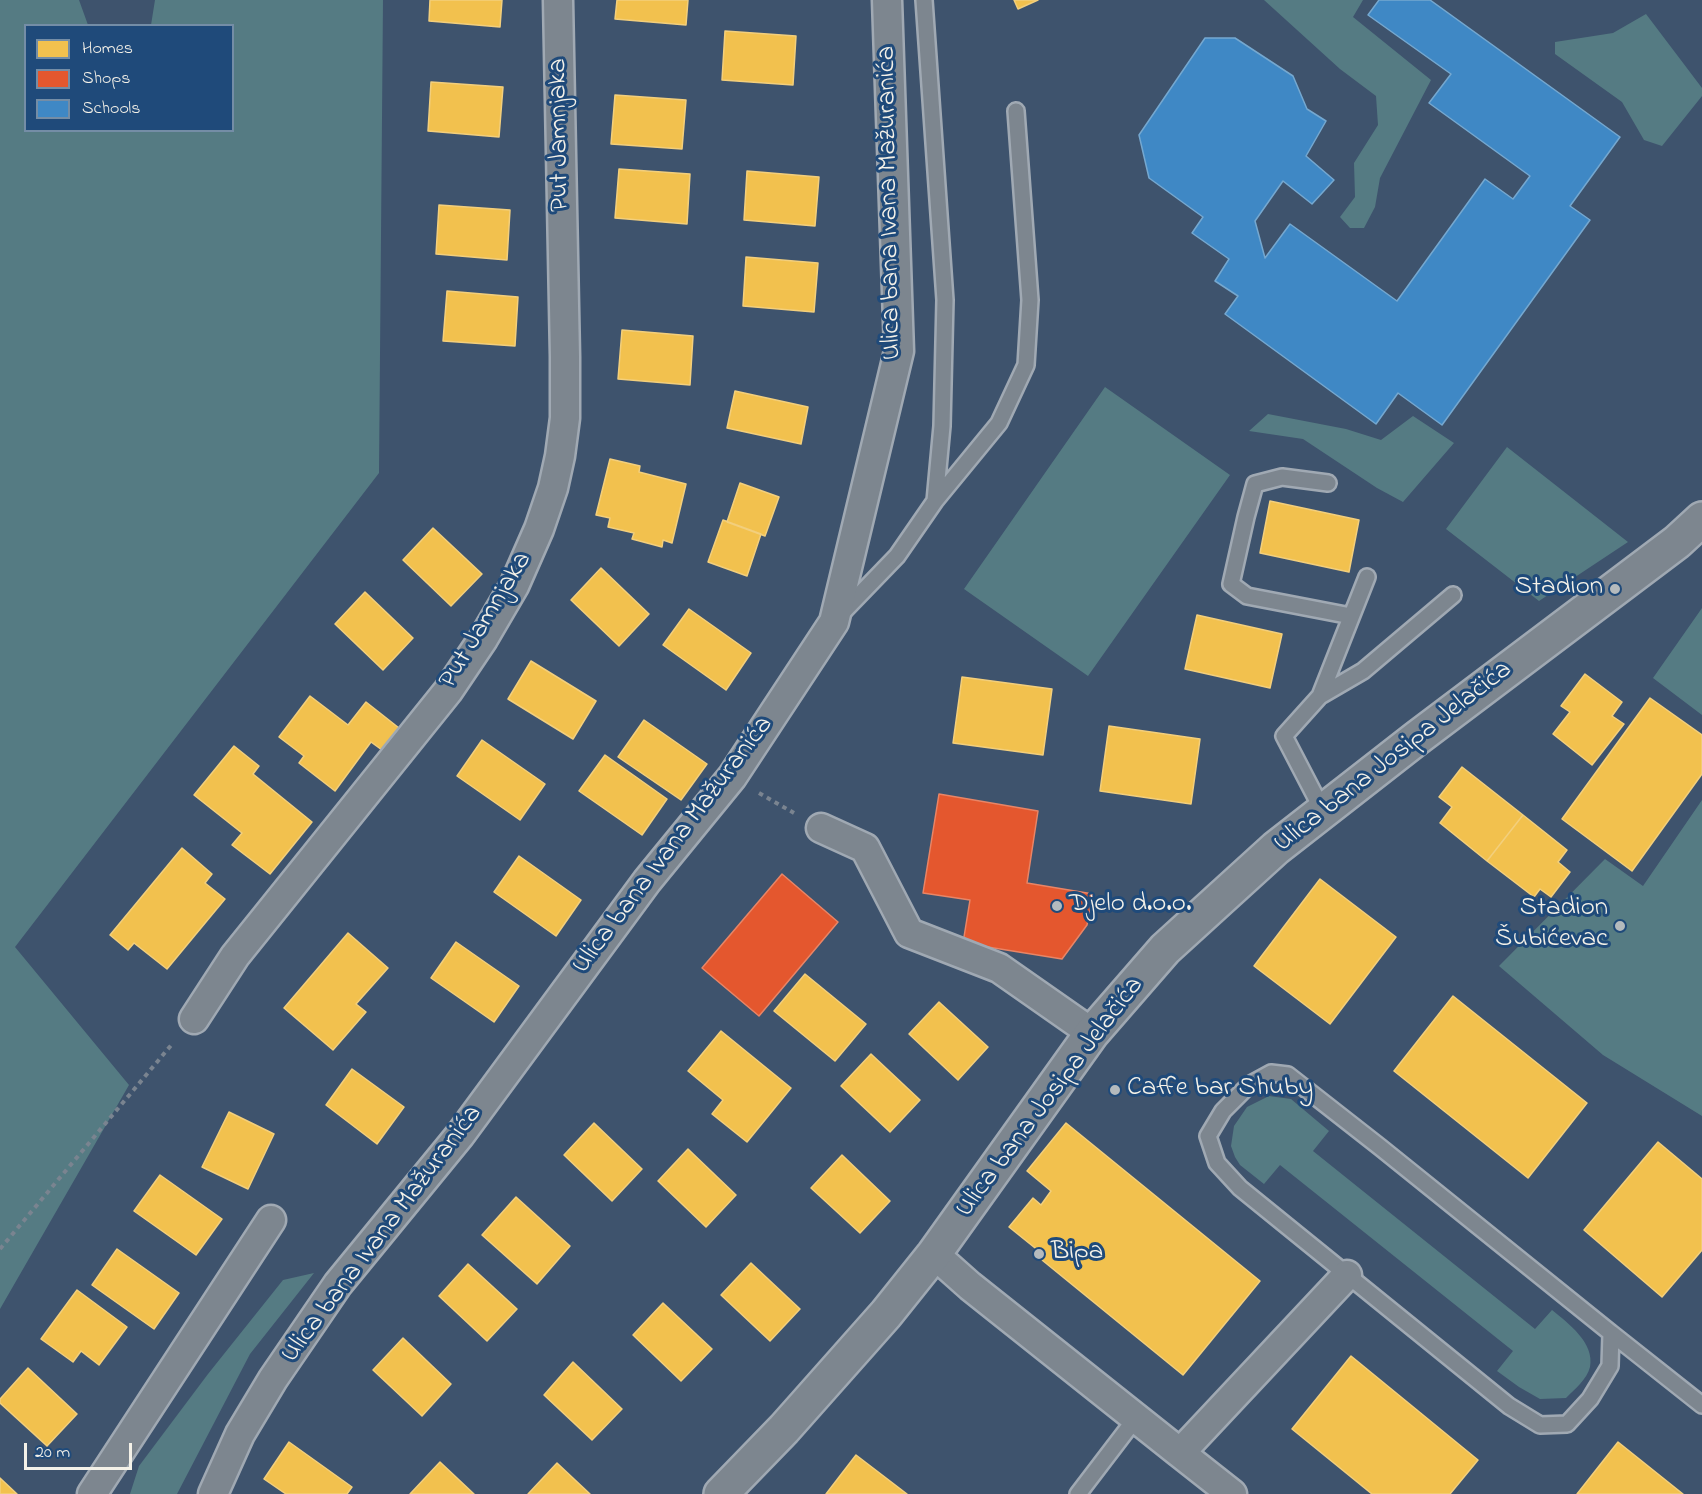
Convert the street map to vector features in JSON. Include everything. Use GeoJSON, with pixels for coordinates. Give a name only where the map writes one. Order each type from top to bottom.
{"type":"FeatureCollection","features":[{"type":"Feature","properties":{"kind":"street","name":"Put Jamnjaka"},"geometry":{"type":"LineString","coordinates":[[194,1018],[235,956],[448,691],[483,639],[514,586],[539,529],[553,488],[565,418],[558,0]]}},
{"type":"Feature","properties":{"kind":"street","name":"Ulica bana Ivana Mažuranića"},"geometry":{"type":"LineString","coordinates":[[213,1494],[240,1434],[273,1379],[338,1284],[460,1135],[647,881],[732,777],[834,622],[899,351],[886,0]]}},
{"type":"Feature","properties":{"kind":"street","name":"Ulica bana Josipa Jelačića"},"geometry":{"type":"LineString","coordinates":[[721,1494],[784,1429],[886,1314],[934,1254],[1092,1033],[1165,949],[1276,848],[1417,738],[1677,542],[1702,519]]}},
{"type":"Feature","properties":{"kind":"street"},"geometry":{"type":"LineString","coordinates":[[821,828],[865,848],[909,933],[999,968],[1092,1033]]}},
{"type":"Feature","properties":{"kind":"street"},"geometry":{"type":"LineString","coordinates":[[92,1494],[271,1220]]}},
{"type":"Feature","properties":{"kind":"street"},"geometry":{"type":"LineString","coordinates":[[934,1254],[970,1286],[1232,1494]]}},
{"type":"Feature","properties":{"kind":"street"},"geometry":{"type":"LineString","coordinates":[[1180,1453],[1347,1275]]}},
{"type":"Feature","properties":{"kind":"lane"},"geometry":{"type":"LineString","coordinates":[[924,0],[945,300],[942,426],[935,501]]}},
{"type":"Feature","properties":{"kind":"lane"},"geometry":{"type":"LineString","coordinates":[[834,622],[897,556],[935,501],[999,423],[1026,365],[1030,300],[1016,111]]}},
{"type":"Feature","properties":{"kind":"lane"},"geometry":{"type":"LineString","coordinates":[[1328,483],[1282,477],[1255,484],[1231,584],[1247,596],[1351,616]]}},
{"type":"Feature","properties":{"kind":"lane"},"geometry":{"type":"LineString","coordinates":[[1320,696],[1367,577]]}},
{"type":"Feature","properties":{"kind":"lane"},"geometry":{"type":"LineString","coordinates":[[1323,811],[1284,736],[1320,696],[1363,671],[1453,594]]}},
{"type":"Feature","properties":{"kind":"lane"},"geometry":{"type":"LineString","coordinates":[[1611,1333],[1610,1366],[1590,1399],[1567,1424],[1540,1425],[1509,1406],[1240,1188],[1217,1163],[1208,1136],[1223,1111],[1249,1085],[1271,1073],[1288,1075],[1702,1405]]}},
{"type":"Feature","properties":{"kind":"lane"},"geometry":{"type":"LineString","coordinates":[[1078,1494],[1136,1418]]}},
{"type":"Feature","properties":{"kind":"path"},"geometry":{"type":"LineString","coordinates":[[732,777],[821,828]]}},
{"type":"Feature","properties":{"kind":"path"},"geometry":{"type":"LineString","coordinates":[[0,1249],[194,1018]]}},
{"type":"Feature","properties":{"kind":"green space"},"geometry":{"type":"Polygon","coordinates":[[[0,0],[79,0],[88,24],[24,24],[24,132],[234,132],[234,24],[151,24],[155,0],[383,0],[379,473],[15,947],[129,1085],[0,1309],[0,0]]]}},
{"type":"Feature","properties":{"kind":"green space"},"geometry":{"type":"Polygon","coordinates":[[[1264,0],[1363,0],[1353,17],[1431,80],[1380,178],[1375,207],[1364,228],[1350,228],[1340,217],[1355,197],[1354,163],[1378,125],[1376,96],[1340,69],[1264,0]]]}},
{"type":"Feature","properties":{"kind":"green space"},"geometry":{"type":"Polygon","coordinates":[[[1646,14],[1702,88],[1702,96],[1662,146],[1644,140],[1622,102],[1555,54],[1555,42],[1613,33],[1646,14]]]}},
{"type":"Feature","properties":{"kind":"green space"},"geometry":{"type":"Polygon","coordinates":[[[1105,387],[1230,475],[1088,676],[964,589],[1105,387]]]}},
{"type":"Feature","properties":{"kind":"green space"},"geometry":{"type":"Polygon","coordinates":[[[1268,414],[1346,429],[1381,440],[1413,416],[1454,443],[1403,502],[1377,488],[1303,439],[1249,431],[1268,414]]]}},
{"type":"Feature","properties":{"kind":"green space"},"geometry":{"type":"Polygon","coordinates":[[[1507,447],[1628,542],[1539,601],[1446,529],[1507,447]]]}},
{"type":"Feature","properties":{"kind":"green space"},"geometry":{"type":"Polygon","coordinates":[[[1702,608],[1702,715],[1653,678],[1702,608]]]}},
{"type":"Feature","properties":{"kind":"green space","name":"Stadion Šubićevac"},"geometry":{"type":"Polygon","coordinates":[[[1702,800],[1702,1116],[1603,1055],[1499,966],[1605,859],[1643,886],[1702,800]]]}},
{"type":"Feature","properties":{"kind":"green space"},"geometry":{"type":"Polygon","coordinates":[[[1269,1096],[1291,1099],[1329,1131],[1313,1151],[1535,1329],[1552,1310],[1572,1327],[1584,1342],[1590,1358],[1590,1367],[1577,1387],[1566,1398],[1540,1399],[1519,1387],[1497,1371],[1513,1351],[1280,1165],[1264,1184],[1240,1165],[1231,1146],[1234,1126],[1247,1107],[1269,1096]]]}},
{"type":"Feature","properties":{"kind":"green space"},"geometry":{"type":"Polygon","coordinates":[[[314,1273],[250,1354],[177,1494],[130,1494],[139,1466],[283,1280],[314,1273]]]}},
{"type":"Feature","properties":{"kind":"building: Homes"},"geometry":{"type":"Polygon","coordinates":[[[430,0],[502,0],[500,27],[429,21],[430,0]]]}},
{"type":"Feature","properties":{"kind":"building: Homes"},"geometry":{"type":"Polygon","coordinates":[[[617,0],[688,0],[686,25],[615,19],[617,0]]]}},
{"type":"Feature","properties":{"kind":"building: Homes"},"geometry":{"type":"Polygon","coordinates":[[[1014,0],[1038,0],[1018,9],[1014,0]]]}},
{"type":"Feature","properties":{"kind":"building: Homes"},"geometry":{"type":"Polygon","coordinates":[[[725,31],[796,36],[793,85],[722,80],[725,31]]]}},
{"type":"Feature","properties":{"kind":"building: Homes"},"geometry":{"type":"Polygon","coordinates":[[[431,82],[503,87],[499,137],[428,131],[431,82]]]}},
{"type":"Feature","properties":{"kind":"building: Homes"},"geometry":{"type":"Polygon","coordinates":[[[615,95],[686,100],[682,149],[611,144],[615,95]]]}},
{"type":"Feature","properties":{"kind":"building: Homes"},"geometry":{"type":"Polygon","coordinates":[[[619,169],[690,174],[687,224],[615,218],[619,169]]]}},
{"type":"Feature","properties":{"kind":"building: Homes"},"geometry":{"type":"Polygon","coordinates":[[[747,171],[819,177],[815,226],[744,220],[747,171]]]}},
{"type":"Feature","properties":{"kind":"building: Homes"},"geometry":{"type":"Polygon","coordinates":[[[439,205],[510,210],[507,260],[436,254],[439,205]]]}},
{"type":"Feature","properties":{"kind":"building: Homes"},"geometry":{"type":"Polygon","coordinates":[[[746,257],[818,263],[814,312],[743,306],[746,257]]]}},
{"type":"Feature","properties":{"kind":"building: Homes"},"geometry":{"type":"Polygon","coordinates":[[[447,291],[518,297],[515,346],[443,341],[447,291]]]}},
{"type":"Feature","properties":{"kind":"building: Homes"},"geometry":{"type":"Polygon","coordinates":[[[622,330],[693,336],[690,385],[618,379],[622,330]]]}},
{"type":"Feature","properties":{"kind":"building: Homes"},"geometry":{"type":"Polygon","coordinates":[[[735,391],[808,407],[801,444],[727,428],[735,391]]]}},
{"type":"Feature","properties":{"kind":"building: Homes"},"geometry":{"type":"Polygon","coordinates":[[[610,459],[640,466],[639,472],[686,484],[672,543],[663,540],[662,547],[632,539],[634,533],[608,527],[610,518],[596,515],[610,459]]]}},
{"type":"Feature","properties":{"kind":"building: Homes"},"geometry":{"type":"Polygon","coordinates":[[[740,483],[779,497],[765,536],[727,522],[740,483]]]}},
{"type":"Feature","properties":{"kind":"building: Homes"},"geometry":{"type":"Polygon","coordinates":[[[1270,501],[1359,520],[1349,572],[1260,553],[1270,501]]]}},
{"type":"Feature","properties":{"kind":"building: Homes"},"geometry":{"type":"Polygon","coordinates":[[[723,520],[761,534],[747,576],[708,562],[723,520]]]}},
{"type":"Feature","properties":{"kind":"building: Homes"},"geometry":{"type":"Polygon","coordinates":[[[433,528],[482,574],[451,606],[403,560],[433,528]]]}},
{"type":"Feature","properties":{"kind":"building: Homes"},"geometry":{"type":"Polygon","coordinates":[[[601,568],[649,614],[619,646],[571,600],[601,568]]]}},
{"type":"Feature","properties":{"kind":"building: Homes"},"geometry":{"type":"Polygon","coordinates":[[[365,592],[413,638],[383,670],[335,624],[365,592]]]}},
{"type":"Feature","properties":{"kind":"building: Homes"},"geometry":{"type":"Polygon","coordinates":[[[689,609],[751,653],[726,690],[663,645],[689,609]]]}},
{"type":"Feature","properties":{"kind":"building: Homes"},"geometry":{"type":"Polygon","coordinates":[[[1197,615],[1282,634],[1270,688],[1185,669],[1197,615]]]}},
{"type":"Feature","properties":{"kind":"building: Homes"},"geometry":{"type":"Polygon","coordinates":[[[531,661],[596,701],[573,739],[508,699],[531,661]]]}},
{"type":"Feature","properties":{"kind":"building: Homes"},"geometry":{"type":"Polygon","coordinates":[[[1585,674],[1622,702],[1612,716],[1624,724],[1592,765],[1553,734],[1570,712],[1561,706],[1585,674]]]}},
{"type":"Feature","properties":{"kind":"building: Homes"},"geometry":{"type":"Polygon","coordinates":[[[962,677],[1052,689],[1043,755],[953,743],[962,677]]]}},
{"type":"Feature","properties":{"kind":"building: Homes"},"geometry":{"type":"Polygon","coordinates":[[[310,696],[348,725],[366,702],[399,728],[382,750],[371,742],[335,791],[299,763],[304,756],[279,737],[310,696]]]}},
{"type":"Feature","properties":{"kind":"building: Homes"},"geometry":{"type":"Polygon","coordinates":[[[1650,698],[1702,735],[1702,774],[1632,871],[1562,819],[1650,698]]]}},
{"type":"Feature","properties":{"kind":"building: Homes"},"geometry":{"type":"Polygon","coordinates":[[[644,720],[707,764],[681,800],[618,757],[644,720]]]}},
{"type":"Feature","properties":{"kind":"building: Homes"},"geometry":{"type":"Polygon","coordinates":[[[1109,726],[1200,739],[1191,804],[1100,791],[1109,726]]]}},
{"type":"Feature","properties":{"kind":"building: Homes"},"geometry":{"type":"Polygon","coordinates":[[[482,740],[545,784],[520,820],[457,776],[482,740]]]}},
{"type":"Feature","properties":{"kind":"building: Homes"},"geometry":{"type":"Polygon","coordinates":[[[234,746],[259,766],[253,774],[312,822],[270,874],[232,845],[242,833],[194,795],[234,746]]]}},
{"type":"Feature","properties":{"kind":"building: Homes"},"geometry":{"type":"Polygon","coordinates":[[[605,755],[667,799],[642,835],[579,791],[605,755]]]}},
{"type":"Feature","properties":{"kind":"building: Homes"},"geometry":{"type":"Polygon","coordinates":[[[1462,767],[1523,815],[1487,861],[1440,823],[1452,807],[1439,797],[1462,767]]]}},
{"type":"Feature","properties":{"kind":"building: Homes"},"geometry":{"type":"Polygon","coordinates":[[[1523,815],[1567,850],[1558,862],[1570,872],[1551,897],[1540,889],[1534,897],[1487,861],[1523,815]]]}},
{"type":"Feature","properties":{"kind":"building: Homes"},"geometry":{"type":"Polygon","coordinates":[[[182,848],[212,874],[205,883],[225,899],[167,969],[134,943],[128,950],[110,935],[182,848]]]}},
{"type":"Feature","properties":{"kind":"building: Homes"},"geometry":{"type":"Polygon","coordinates":[[[519,856],[581,900],[556,936],[494,892],[519,856]]]}},
{"type":"Feature","properties":{"kind":"building: Homes"},"geometry":{"type":"Polygon","coordinates":[[[1320,879],[1396,937],[1330,1024],[1254,966],[1320,879]]]}},
{"type":"Feature","properties":{"kind":"building: Homes"},"geometry":{"type":"Polygon","coordinates":[[[348,933],[388,968],[356,1004],[366,1012],[333,1050],[284,1008],[348,933]]]}},
{"type":"Feature","properties":{"kind":"building: Homes"},"geometry":{"type":"Polygon","coordinates":[[[456,942],[519,986],[494,1022],[431,978],[456,942]]]}},
{"type":"Feature","properties":{"kind":"building: Homes"},"geometry":{"type":"Polygon","coordinates":[[[805,974],[866,1024],[835,1061],[774,1011],[805,974]]]}},
{"type":"Feature","properties":{"kind":"building: Homes"},"geometry":{"type":"Polygon","coordinates":[[[1453,996],[1587,1103],[1528,1178],[1394,1071],[1453,996]]]}},
{"type":"Feature","properties":{"kind":"building: Homes"},"geometry":{"type":"Polygon","coordinates":[[[939,1002],[988,1047],[958,1080],[909,1034],[939,1002]]]}},
{"type":"Feature","properties":{"kind":"building: Homes"},"geometry":{"type":"Polygon","coordinates":[[[721,1031],[791,1088],[747,1142],[712,1114],[723,1100],[688,1071],[721,1031]]]}},
{"type":"Feature","properties":{"kind":"building: Homes"},"geometry":{"type":"Polygon","coordinates":[[[871,1054],[920,1100],[890,1132],[841,1086],[871,1054]]]}},
{"type":"Feature","properties":{"kind":"building: Homes"},"geometry":{"type":"Polygon","coordinates":[[[352,1069],[404,1107],[377,1144],[326,1105],[352,1069]]]}},
{"type":"Feature","properties":{"kind":"building: Homes"},"geometry":{"type":"Polygon","coordinates":[[[229,1112],[274,1134],[248,1189],[202,1167],[229,1112]]]}},
{"type":"Feature","properties":{"kind":"building: Homes"},"geometry":{"type":"Polygon","coordinates":[[[594,1123],[642,1169],[612,1201],[564,1155],[594,1123]]]}},
{"type":"Feature","properties":{"kind":"building: Homes"},"geometry":{"type":"Polygon","coordinates":[[[1066,1123],[1260,1281],[1183,1375],[1042,1260],[1045,1256],[1009,1227],[1033,1198],[1041,1205],[1051,1191],[1027,1171],[1066,1123]]]}},
{"type":"Feature","properties":{"kind":"building: Homes"},"geometry":{"type":"Polygon","coordinates":[[[1658,1142],[1702,1179],[1702,1250],[1662,1297],[1584,1230],[1658,1142]]]}},
{"type":"Feature","properties":{"kind":"building: Homes"},"geometry":{"type":"Polygon","coordinates":[[[688,1149],[736,1195],[706,1227],[658,1181],[688,1149]]]}},
{"type":"Feature","properties":{"kind":"building: Homes"},"geometry":{"type":"Polygon","coordinates":[[[842,1155],[890,1201],[860,1233],[811,1188],[842,1155]]]}},
{"type":"Feature","properties":{"kind":"building: Homes"},"geometry":{"type":"Polygon","coordinates":[[[160,1175],[222,1219],[196,1255],[134,1211],[160,1175]]]}},
{"type":"Feature","properties":{"kind":"building: Homes"},"geometry":{"type":"Polygon","coordinates":[[[516,1197],[570,1246],[537,1284],[482,1235],[516,1197]]]}},
{"type":"Feature","properties":{"kind":"building: Homes"},"geometry":{"type":"Polygon","coordinates":[[[117,1249],[179,1293],[154,1329],[92,1285],[117,1249]]]}},
{"type":"Feature","properties":{"kind":"building: Homes"},"geometry":{"type":"Polygon","coordinates":[[[751,1263],[800,1309],[770,1341],[721,1295],[751,1263]]]}},
{"type":"Feature","properties":{"kind":"building: Homes"},"geometry":{"type":"Polygon","coordinates":[[[468,1264],[517,1309],[487,1341],[439,1296],[468,1264]]]}},
{"type":"Feature","properties":{"kind":"building: Homes"},"geometry":{"type":"Polygon","coordinates":[[[77,1290],[127,1327],[99,1365],[81,1351],[73,1362],[41,1339],[77,1290]]]}},
{"type":"Feature","properties":{"kind":"building: Homes"},"geometry":{"type":"Polygon","coordinates":[[[663,1303],[712,1349],[681,1381],[633,1335],[663,1303]]]}},
{"type":"Feature","properties":{"kind":"building: Homes"},"geometry":{"type":"Polygon","coordinates":[[[403,1338],[451,1384],[422,1416],[373,1370],[403,1338]]]}},
{"type":"Feature","properties":{"kind":"building: Homes"},"geometry":{"type":"Polygon","coordinates":[[[1351,1356],[1478,1460],[1450,1494],[1372,1494],[1292,1429],[1351,1356]]]}},
{"type":"Feature","properties":{"kind":"building: Homes"},"geometry":{"type":"Polygon","coordinates":[[[573,1362],[622,1409],[592,1440],[544,1395],[573,1362]]]}},
{"type":"Feature","properties":{"kind":"building: Homes"},"geometry":{"type":"Polygon","coordinates":[[[28,1368],[77,1414],[47,1446],[0,1403],[0,1399],[28,1368]]]}},
{"type":"Feature","properties":{"kind":"building: Homes"},"geometry":{"type":"Polygon","coordinates":[[[289,1442],[352,1487],[347,1494],[286,1494],[264,1479],[289,1442]]]}},
{"type":"Feature","properties":{"kind":"building: Homes"},"geometry":{"type":"Polygon","coordinates":[[[1618,1442],[1683,1494],[1577,1494],[1618,1442]]]}},
{"type":"Feature","properties":{"kind":"building: Homes"},"geometry":{"type":"Polygon","coordinates":[[[856,1455],[907,1494],[826,1494],[856,1455]]]}},
{"type":"Feature","properties":{"kind":"building: Homes"},"geometry":{"type":"Polygon","coordinates":[[[440,1462],[474,1494],[410,1494],[440,1462]]]}},
{"type":"Feature","properties":{"kind":"building: Homes"},"geometry":{"type":"Polygon","coordinates":[[[557,1463],[590,1494],[528,1494],[557,1463]]]}},
{"type":"Feature","properties":{"kind":"building: Homes"},"geometry":{"type":"Polygon","coordinates":[[[0,1478],[17,1494],[0,1494],[0,1478]]]}},
{"type":"Feature","properties":{"kind":"building: Shops"},"geometry":{"type":"Polygon","coordinates":[[[939,794],[1038,811],[1027,883],[1093,894],[1087,925],[1062,959],[963,943],[970,900],[923,893],[939,794]]]}},
{"type":"Feature","properties":{"kind":"building: Shops"},"geometry":{"type":"Polygon","coordinates":[[[782,874],[838,922],[759,1016],[702,968],[782,874]]]}},
{"type":"Feature","properties":{"kind":"building: Schools"},"geometry":{"type":"Polygon","coordinates":[[[1379,0],[1430,0],[1620,137],[1570,206],[1590,220],[1442,425],[1398,393],[1376,424],[1225,314],[1238,296],[1215,281],[1229,259],[1192,233],[1203,217],[1149,178],[1139,135],[1205,38],[1235,38],[1293,76],[1307,109],[1326,121],[1306,156],[1334,180],[1312,204],[1283,181],[1255,221],[1265,258],[1290,224],[1397,301],[1485,179],[1513,199],[1530,176],[1429,103],[1451,74],[1368,15],[1379,0]]]}},
{"type":"Feature","properties":{"kind":"place","name":"Stadion"},"geometry":{"type":"Point","coordinates":[1615,589]}},
{"type":"Feature","properties":{"kind":"place","name":"Djelo d.o.o."},"geometry":{"type":"Point","coordinates":[1057,906]}},
{"type":"Feature","properties":{"kind":"place","name":"Stadion Šubićevac"},"geometry":{"type":"Point","coordinates":[1620,926]}},
{"type":"Feature","properties":{"kind":"place","name":"Caffe bar Shuby"},"geometry":{"type":"Point","coordinates":[1115,1090]}},
{"type":"Feature","properties":{"kind":"place","name":"Bipa"},"geometry":{"type":"Point","coordinates":[1039,1254]}}]}
